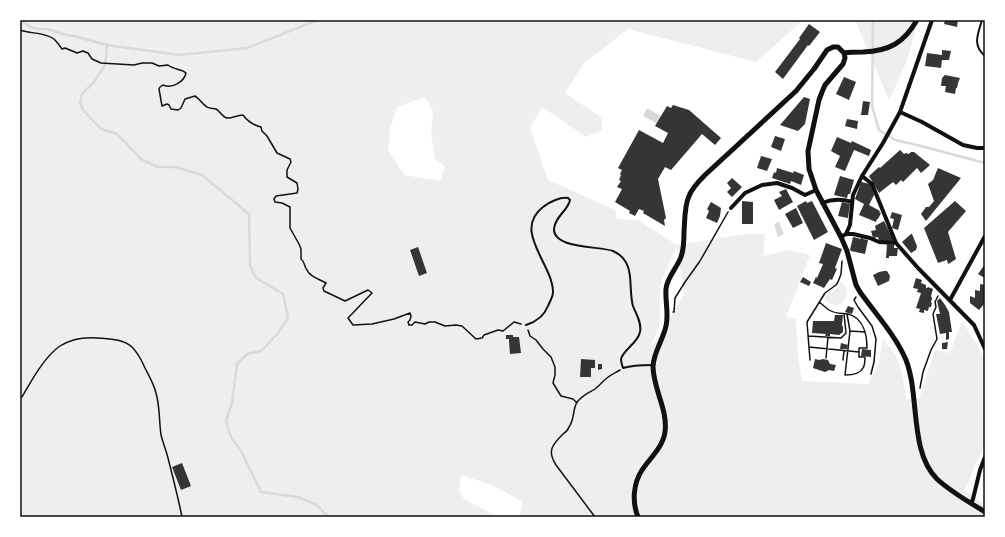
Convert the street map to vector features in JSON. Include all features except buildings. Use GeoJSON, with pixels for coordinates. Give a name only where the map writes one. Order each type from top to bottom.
{"type":"FeatureCollection","features":[{"type":"Feature","properties":{"kind":"street"},"geometry":{"type":"LineString","coordinates":[[638,517],[634,500],[637,479],[661,445],[665,432],[665,418],[657,389],[653,365],[655,354],[667,324],[667,285],[681,256],[684,244],[685,212],[688,197],[694,187],[705,175],[796,91],[827,50],[833,47],[838,47],[846,53],[878,51],[892,46],[904,39],[917,20]]}},
{"type":"Feature","properties":{"kind":"street"},"geometry":{"type":"LineString","coordinates":[[846,234],[850,225],[853,195],[862,176],[883,144],[900,112],[932,20]]}},
{"type":"Feature","properties":{"kind":"street"},"geometry":{"type":"LineString","coordinates":[[846,53],[843,64],[825,85],[822,92],[808,151],[811,174],[822,203],[847,251],[856,285],[893,337],[906,360],[910,372],[920,444],[927,465],[937,479],[946,487],[985,512]]}},
{"type":"Feature","properties":{"kind":"street"},"geometry":{"type":"LineString","coordinates":[[900,112],[922,122],[963,145],[985,148]]}},
{"type":"Feature","properties":{"kind":"street"},"geometry":{"type":"LineString","coordinates":[[862,176],[872,184],[896,243],[974,325],[985,349]]}},
{"type":"Feature","properties":{"kind":"street"},"geometry":{"type":"LineString","coordinates":[[731,208],[745,193],[762,185],[776,183],[792,188],[806,195],[816,190]]}},
{"type":"Feature","properties":{"kind":"street"},"geometry":{"type":"LineString","coordinates":[[822,203],[841,199],[852,202]]}},
{"type":"Feature","properties":{"kind":"street"},"geometry":{"type":"LineString","coordinates":[[841,237],[846,234],[852,234],[870,238],[878,242],[896,243]]}},
{"type":"Feature","properties":{"kind":"street"},"geometry":{"type":"LineString","coordinates":[[950,300],[985,236]]}},
{"type":"Feature","properties":{"kind":"street"},"geometry":{"type":"LineString","coordinates":[[970,503],[973,499],[980,470],[985,457]]}},
{"type":"Feature","properties":{"kind":"lane"},"geometry":{"type":"LineString","coordinates":[[982,20],[977,46],[985,56]]}},
{"type":"Feature","properties":{"kind":"lane"},"geometry":{"type":"LineString","coordinates":[[526,325],[533,323],[546,313],[553,296],[552,284],[534,242],[531,224],[533,218],[544,206],[559,198],[568,198],[570,200],[568,206],[556,220],[554,226],[554,232],[557,236],[566,243],[613,252],[625,261],[628,269],[632,304],[641,327],[638,337],[622,358],[621,361],[623,368],[653,365]]}},
{"type":"Feature","properties":{"kind":"path"},"geometry":{"type":"LineString","coordinates":[[20,30],[44,34],[54,40],[62,49],[65,48],[77,53],[88,53],[92,59],[101,63],[134,65],[152,63],[159,66],[168,65],[172,68],[184,71],[186,73],[185,77],[179,83],[174,86],[168,87],[163,85],[160,87],[159,89],[162,106],[167,104],[172,109],[178,110],[181,108],[185,99],[195,96],[208,108],[217,109],[226,118],[243,115],[248,122],[261,127],[262,131],[268,136],[278,153],[290,159],[291,162],[287,170],[286,177],[297,183],[297,193],[276,196],[274,199],[275,202],[282,203],[290,207],[290,228],[301,249],[301,259],[304,261],[307,271],[312,276],[326,282],[323,288],[324,291],[345,301],[368,290],[372,293],[348,318],[353,325],[372,324],[394,319],[410,313],[411,316],[408,322],[409,325],[412,325],[415,322],[425,324],[435,322],[445,326],[462,326],[476,339],[482,338],[484,335],[498,330],[502,331],[514,322],[526,325],[530,336],[536,340],[551,357],[555,367],[553,383],[561,396],[572,399],[577,403]]}},
{"type":"Feature","properties":{"kind":"path"},"geometry":{"type":"LineString","coordinates":[[667,314],[674,312],[675,298],[677,294],[700,261],[731,208]]}},
{"type":"Feature","properties":{"kind":"path"},"geometry":{"type":"LineString","coordinates":[[810,360],[807,322],[825,292],[838,282],[841,274],[843,253],[847,251]]}},
{"type":"Feature","properties":{"kind":"path"},"geometry":{"type":"LineString","coordinates":[[913,392],[920,388],[923,372],[931,350],[937,339],[933,314],[936,308],[935,302],[940,290]]}},
{"type":"Feature","properties":{"kind":"path"},"geometry":{"type":"LineString","coordinates":[[860,292],[854,300],[872,326],[876,338],[874,362],[871,374]]}},
{"type":"Feature","properties":{"kind":"path"},"geometry":{"type":"LineString","coordinates":[[819,302],[829,310],[836,313],[847,314],[854,316],[861,323],[867,340],[867,348],[859,348],[859,357],[865,358],[864,367],[859,372],[852,375],[845,375],[850,331],[847,314]]}},
{"type":"Feature","properties":{"kind":"path"},"geometry":{"type":"LineString","coordinates":[[808,336],[840,338],[846,333],[844,314]]}},
{"type":"Feature","properties":{"kind":"path"},"geometry":{"type":"LineString","coordinates":[[850,331],[865,332]]}},
{"type":"Feature","properties":{"kind":"path"},"geometry":{"type":"LineString","coordinates":[[826,358],[828,337]]}},
{"type":"Feature","properties":{"kind":"path"},"geometry":{"type":"LineString","coordinates":[[20,397],[22,397],[32,379],[48,357],[60,346],[80,339],[93,338],[125,342],[140,356],[156,392],[161,436],[168,457],[182,517]]}},
{"type":"Feature","properties":{"kind":"path"},"geometry":{"type":"LineString","coordinates":[[809,347],[859,352]]}},
{"type":"Feature","properties":{"kind":"path"},"geometry":{"type":"LineString","coordinates":[[844,351],[844,360]]}},
{"type":"Feature","properties":{"kind":"path"},"geometry":{"type":"LineString","coordinates":[[595,517],[556,466],[550,453],[556,441],[568,430],[579,400],[623,368]]}},
{"type":"Feature","properties":{"kind":"shaded area"},"geometry":{"type":"Polygon","coordinates":[[[20,20],[803,20],[756,62],[628,29],[584,63],[565,93],[602,118],[602,130],[586,137],[542,107],[530,128],[548,180],[615,210],[617,219],[638,220],[677,245],[746,234],[765,234],[763,256],[789,250],[810,255],[786,317],[796,319],[798,355],[802,381],[868,384],[879,363],[883,339],[897,357],[903,378],[906,399],[919,399],[935,350],[950,353],[962,321],[985,358],[983,409],[985,443],[965,490],[985,505],[985,517],[519,517],[523,502],[492,485],[461,475],[459,491],[464,499],[498,517],[20,517],[20,20]],[[425,97],[397,107],[390,129],[388,150],[404,175],[440,181],[445,166],[435,159],[431,134],[433,111],[425,97]],[[677,246],[660,286],[660,323],[651,348],[684,295],[677,246]]]}},
{"type":"Feature","properties":{"kind":"shaded area"},"geometry":{"type":"Polygon","coordinates":[[[855,20],[919,20],[905,66],[889,100],[855,20]]]}},
{"type":"Feature","properties":{"kind":"shaded area"},"geometry":{"type":"Polygon","coordinates":[[[647,108],[664,118],[660,125],[643,116],[647,108]]]}},
{"type":"Feature","properties":{"kind":"shaded area"},"geometry":{"type":"Polygon","coordinates":[[[779,222],[784,234],[778,237],[774,224],[779,222]]]}},
{"type":"Feature","properties":{"kind":"shaded area"},"geometry":{"type":"Polygon","coordinates":[[[841,281],[847,289],[844,300],[837,305],[825,301],[824,299],[827,293],[838,287],[841,281]]]}},
{"type":"Feature","properties":{"kind":"waterway"},"geometry":{"type":"LineString","coordinates":[[21,20],[30,27],[47,29],[107,45],[179,55],[247,48],[318,20]]}},
{"type":"Feature","properties":{"kind":"waterway"},"geometry":{"type":"LineString","coordinates":[[873,20],[872,106],[879,130],[895,140],[985,163]]}},
{"type":"Feature","properties":{"kind":"waterway"},"geometry":{"type":"LineString","coordinates":[[107,45],[104,67],[93,83],[82,94],[80,102],[83,110],[101,129],[117,134],[141,159],[158,167],[175,167],[202,175],[249,214],[250,265],[256,278],[283,294],[288,318],[278,333],[261,351],[247,354],[237,364],[232,403],[226,421],[231,437],[241,451],[261,492],[298,497],[317,505],[328,517]]}}]}
